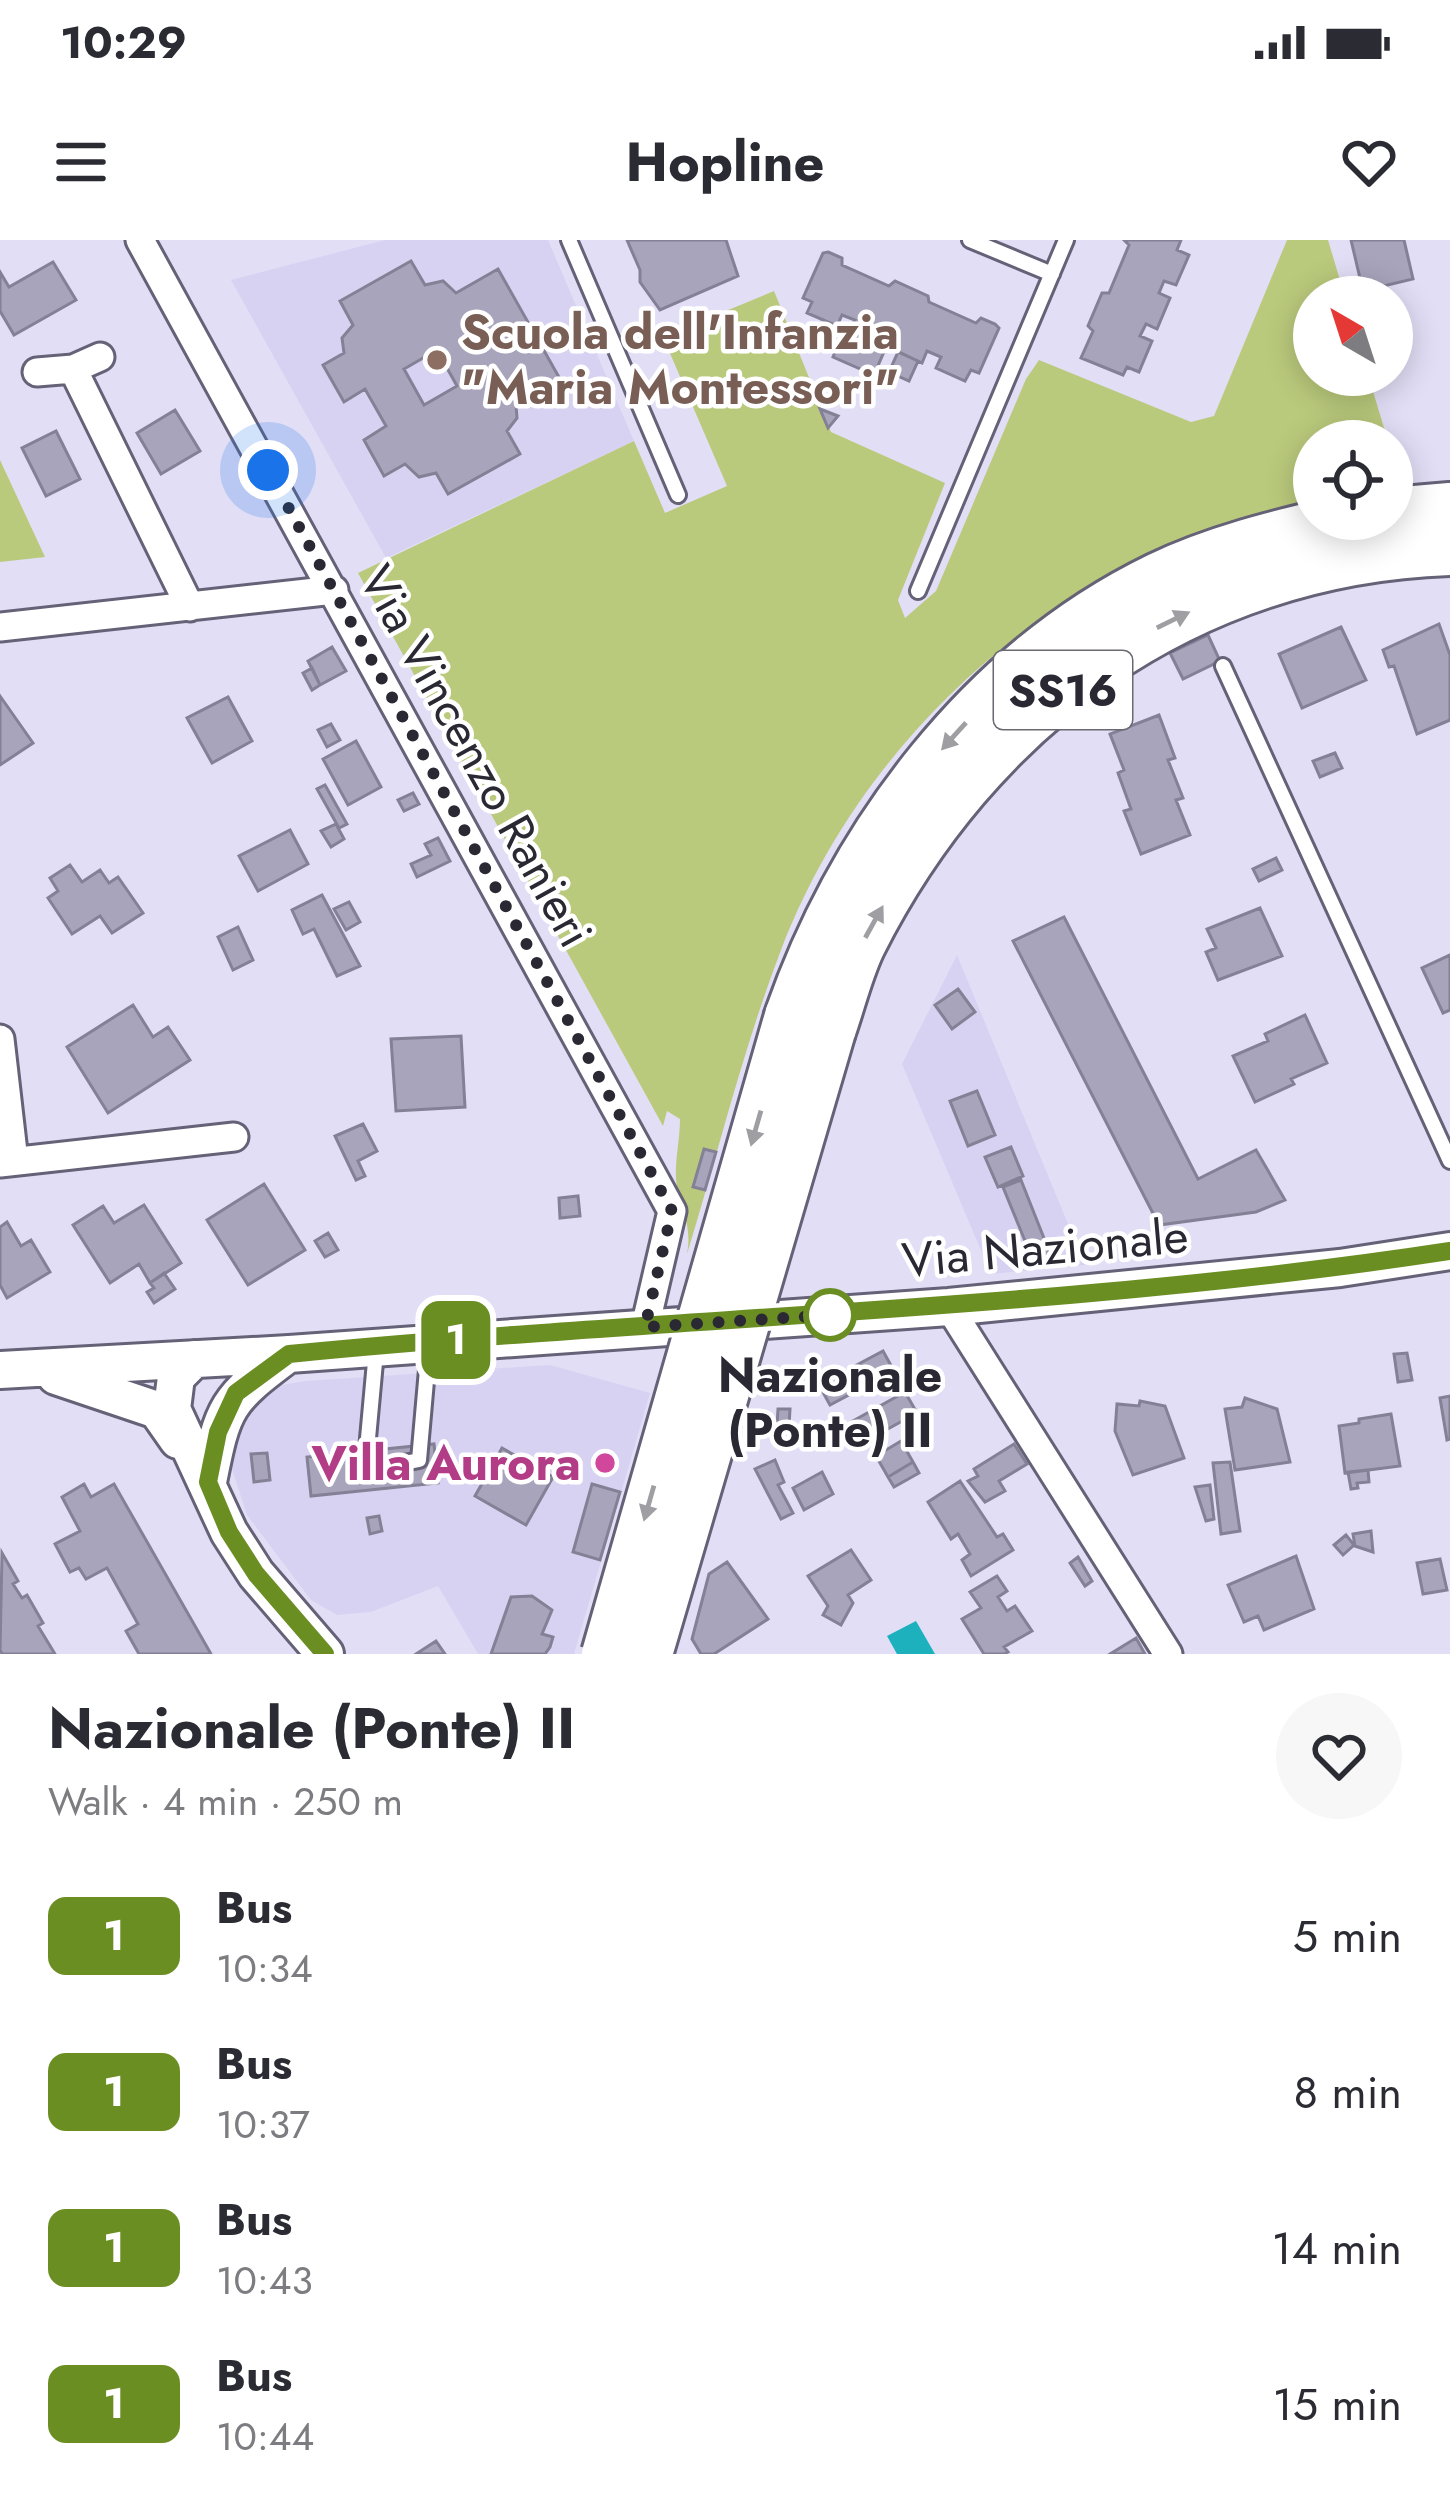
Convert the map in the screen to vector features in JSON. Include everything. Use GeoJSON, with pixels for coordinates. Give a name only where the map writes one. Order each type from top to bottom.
{"type":"FeatureCollection","features":[{"type":"Feature","properties":{"kind":"highway"},"geometry":{"type":"LineString","coordinates":[[1413,510],[1450,507]]}},
{"type":"Feature","properties":{"kind":"highway","name":"SS16"},"geometry":{"type":"LineString","coordinates":[[649,1654],[810,1023],[830,913],[878,832],[925,770],[1018,671],[1064,634],[1159,577],[1293,530]]}},
{"type":"Feature","properties":{"kind":"highway","name":"SS16"},"geometry":{"type":"LineString","coordinates":[[606,1654],[810,1023],[859,950],[899,875],[960,795],[1015,734],[1079,677],[1149,632],[1216,599],[1297,573],[1369,557],[1450,551]]}},
{"type":"Feature","properties":{"kind":"street","name":"Via Vincenzo Ranieri"},"geometry":{"type":"LineString","coordinates":[[140,240],[672,1211],[645,1327]]}},
{"type":"Feature","properties":{"kind":"street"},"geometry":{"type":"LineString","coordinates":[[37,372],[73,369],[100,357]]}},
{"type":"Feature","properties":{"kind":"street"},"geometry":{"type":"LineString","coordinates":[[73,369],[190,607]]}},
{"type":"Feature","properties":{"kind":"street"},"geometry":{"type":"LineString","coordinates":[[0,628],[334,590]]}},
{"type":"Feature","properties":{"kind":"street"},"geometry":{"type":"LineString","coordinates":[[0,1039],[7,1162],[234,1137]]}},
{"type":"Feature","properties":{"kind":"street","name":"Via Nazionale"},"geometry":{"type":"LineString","coordinates":[[15,1369],[949,1307],[1340,1268],[1450,1251]]}},
{"type":"Feature","properties":{"kind":"street"},"geometry":{"type":"LineString","coordinates":[[949,1307],[1168,1654]]}},
{"type":"Feature","properties":{"kind":"street"},"geometry":{"type":"LineString","coordinates":[[208,1482],[218,1432],[236,1393],[289,1354]]}},
{"type":"Feature","properties":{"kind":"street"},"geometry":{"type":"LineString","coordinates":[[218,1432],[194,1359],[176,1377],[172,1409],[229,1532],[256,1574],[325,1654]]}},
{"type":"Feature","properties":{"kind":"street"},"geometry":{"type":"LineString","coordinates":[[15,1369],[157,1410],[208,1482]]}},
{"type":"Feature","properties":{"kind":"lane"},"geometry":{"type":"LineString","coordinates":[[569,240],[678,495]]}},
{"type":"Feature","properties":{"kind":"lane"},"geometry":{"type":"LineString","coordinates":[[970,240],[1052,274]]}},
{"type":"Feature","properties":{"kind":"lane"},"geometry":{"type":"LineString","coordinates":[[918,591],[1066,240]]}},
{"type":"Feature","properties":{"kind":"lane"},"geometry":{"type":"LineString","coordinates":[[1223,666],[1450,1161]]}},
{"type":"Feature","properties":{"kind":"lane"},"geometry":{"type":"LineString","coordinates":[[376,1346],[365,1471],[419,1460],[429,1342]]}},
{"type":"Feature","properties":{"kind":"shaded area","name":"Scuola dell'Infanzia \"Maria Montessori\""},"geometry":{"type":"Polygon","coordinates":[[[385,240],[548,240],[634,441],[386,558],[231,280],[385,240]]]}},
{"type":"Feature","properties":{"kind":"shaded area"},"geometry":{"type":"Polygon","coordinates":[[[957,955],[1085,1265],[991,1274],[902,1064],[957,955]]]}},
{"type":"Feature","properties":{"kind":"shaded area"},"geometry":{"type":"Polygon","coordinates":[[[550,1365],[650,1393],[574,1654],[478,1654],[438,1586],[371,1612],[337,1615],[311,1600],[247,1515],[229,1460],[243,1405],[269,1387],[550,1365]]]}},
{"type":"Feature","properties":{"kind":"green space"},"geometry":{"type":"Polygon","coordinates":[[[1287,240],[1328,240],[1339,276],[1293,276],[1293,396],[1374,396],[1382,420],[1293,420],[1293,506],[1226,524],[1143,558],[1064,603],[991,658],[925,720],[868,791],[819,867],[781,950],[687,1254],[688,1232],[676,1178],[680,1119],[667,1111],[663,1126],[358,573],[634,441],[665,513],[727,486],[663,337],[774,291],[831,432],[945,483],[898,600],[905,618],[936,591],[1026,379],[1039,360],[1191,422],[1214,416],[1287,240]]]}},
{"type":"Feature","properties":{"kind":"green space"},"geometry":{"type":"Polygon","coordinates":[[[0,460],[45,557],[0,562],[0,460]]]}},
{"type":"Feature","properties":{"kind":"water"},"geometry":{"type":"Polygon","coordinates":[[[916,1621],[935,1654],[897,1654],[887,1636],[916,1621]]]}},
{"type":"Feature","properties":{"kind":"building"},"geometry":{"type":"Polygon","coordinates":[[[627,240],[726,240],[738,276],[660,310],[640,282],[627,240]]]}},
{"type":"Feature","properties":{"kind":"building"},"geometry":{"type":"Polygon","coordinates":[[[1124,240],[1181,240],[1177,250],[1189,255],[1176,285],[1164,281],[1159,293],[1170,298],[1157,329],[1146,324],[1140,336],[1152,341],[1139,372],[1127,367],[1123,375],[1081,358],[1102,293],[1109,293],[1129,245],[1124,240]]]}},
{"type":"Feature","properties":{"kind":"building"},"geometry":{"type":"Polygon","coordinates":[[[1351,240],[1404,240],[1412,276],[1359,276],[1351,240]]]}},
{"type":"Feature","properties":{"kind":"building"},"geometry":{"type":"Polygon","coordinates":[[[823,253],[842,258],[842,265],[889,286],[895,281],[976,323],[981,318],[995,324],[999,328],[979,373],[971,370],[965,381],[936,368],[941,357],[927,351],[922,363],[893,349],[897,339],[885,333],[880,345],[850,331],[855,320],[842,315],[837,326],[807,313],[812,302],[803,298],[823,253]]]}},
{"type":"Feature","properties":{"kind":"building","name":"Scuola dell'Infanzia \"Maria Montessori\""},"geometry":{"type":"Polygon","coordinates":[[[411,261],[425,285],[443,281],[456,293],[498,269],[560,379],[516,405],[517,418],[507,431],[520,454],[448,494],[436,473],[419,477],[405,464],[384,476],[364,440],[386,426],[365,389],[344,402],[323,365],[344,353],[342,338],[353,325],[340,301],[411,261]],[[437,350],[404,369],[424,405],[457,386],[437,350]]]}},
{"type":"Feature","properties":{"kind":"building"},"geometry":{"type":"Polygon","coordinates":[[[53,262],[76,300],[14,335],[0,311],[0,272],[9,287],[53,262]]]}},
{"type":"Feature","properties":{"kind":"building"},"geometry":{"type":"Polygon","coordinates":[[[845,329],[886,347],[874,375],[833,357],[845,329]]]}},
{"type":"Feature","properties":{"kind":"building"},"geometry":{"type":"Polygon","coordinates":[[[898,352],[918,361],[909,381],[889,372],[898,352]]]}},
{"type":"Feature","properties":{"kind":"building"},"geometry":{"type":"Polygon","coordinates":[[[820,409],[838,416],[828,428],[820,409]]]}},
{"type":"Feature","properties":{"kind":"building"},"geometry":{"type":"Polygon","coordinates":[[[175,410],[200,451],[161,474],[137,433],[175,410]]]}},
{"type":"Feature","properties":{"kind":"building"},"geometry":{"type":"Polygon","coordinates":[[[56,431],[80,479],[46,496],[22,448],[56,431]]]}},
{"type":"Feature","properties":{"kind":"building"},"geometry":{"type":"Polygon","coordinates":[[[1439,624],[1450,655],[1450,720],[1417,734],[1394,666],[1389,667],[1383,650],[1439,624]]]}},
{"type":"Feature","properties":{"kind":"building"},"geometry":{"type":"Polygon","coordinates":[[[1341,627],[1366,680],[1302,708],[1279,654],[1341,627]]]}},
{"type":"Feature","properties":{"kind":"building"},"geometry":{"type":"Polygon","coordinates":[[[1208,635],[1220,661],[1183,679],[1170,653],[1208,635]]]}},
{"type":"Feature","properties":{"kind":"building"},"geometry":{"type":"Polygon","coordinates":[[[332,647],[346,671],[320,685],[308,661],[332,647]]]}},
{"type":"Feature","properties":{"kind":"building"},"geometry":{"type":"Polygon","coordinates":[[[312,668],[320,685],[312,690],[303,673],[312,668]]]}},
{"type":"Feature","properties":{"kind":"building"},"geometry":{"type":"Polygon","coordinates":[[[0,696],[33,743],[0,765],[0,696]]]}},
{"type":"Feature","properties":{"kind":"building"},"geometry":{"type":"Polygon","coordinates":[[[228,697],[252,741],[212,763],[187,718],[228,697]]]}},
{"type":"Feature","properties":{"kind":"building"},"geometry":{"type":"Polygon","coordinates":[[[1159,715],[1175,758],[1168,760],[1183,798],[1176,800],[1190,835],[1141,854],[1124,811],[1131,809],[1118,773],[1124,770],[1110,734],[1159,715]]]}},
{"type":"Feature","properties":{"kind":"building"},"geometry":{"type":"Polygon","coordinates":[[[331,724],[340,740],[327,747],[318,730],[331,724]]]}},
{"type":"Feature","properties":{"kind":"building"},"geometry":{"type":"Polygon","coordinates":[[[356,741],[381,787],[348,805],[323,759],[356,741]]]}},
{"type":"Feature","properties":{"kind":"building"},"geometry":{"type":"Polygon","coordinates":[[[1335,753],[1342,768],[1320,777],[1313,761],[1335,753]]]}},
{"type":"Feature","properties":{"kind":"building"},"geometry":{"type":"Polygon","coordinates":[[[325,785],[347,824],[339,828],[317,789],[325,785]]]}},
{"type":"Feature","properties":{"kind":"building"},"geometry":{"type":"Polygon","coordinates":[[[413,793],[419,804],[404,811],[398,800],[413,793]]]}},
{"type":"Feature","properties":{"kind":"building"},"geometry":{"type":"Polygon","coordinates":[[[336,824],[344,839],[331,847],[321,831],[336,824]]]}},
{"type":"Feature","properties":{"kind":"building"},"geometry":{"type":"Polygon","coordinates":[[[290,830],[308,864],[258,891],[239,856],[290,830]]]}},
{"type":"Feature","properties":{"kind":"building"},"geometry":{"type":"Polygon","coordinates":[[[438,838],[450,861],[417,877],[411,864],[431,855],[425,844],[438,838]]]}},
{"type":"Feature","properties":{"kind":"building"},"geometry":{"type":"Polygon","coordinates":[[[1276,858],[1282,870],[1259,881],[1253,869],[1276,858]]]}},
{"type":"Feature","properties":{"kind":"building"},"geometry":{"type":"Polygon","coordinates":[[[70,865],[82,882],[100,870],[109,883],[118,877],[143,913],[112,933],[100,916],[72,934],[48,898],[58,891],[50,878],[70,865]]]}},
{"type":"Feature","properties":{"kind":"building"},"geometry":{"type":"Polygon","coordinates":[[[322,895],[360,966],[337,976],[314,929],[303,934],[292,910],[322,895]]]}},
{"type":"Feature","properties":{"kind":"building"},"geometry":{"type":"Polygon","coordinates":[[[349,902],[360,922],[346,930],[334,909],[349,902]]]}},
{"type":"Feature","properties":{"kind":"building"},"geometry":{"type":"Polygon","coordinates":[[[1260,908],[1282,956],[1218,980],[1206,952],[1216,948],[1207,929],[1260,908]]]}},
{"type":"Feature","properties":{"kind":"building"},"geometry":{"type":"Polygon","coordinates":[[[1064,917],[1198,1179],[1256,1150],[1285,1200],[1256,1212],[1159,1225],[1013,941],[1064,917]]]}},
{"type":"Feature","properties":{"kind":"building"},"geometry":{"type":"Polygon","coordinates":[[[238,927],[253,960],[233,970],[218,937],[238,927]]]}},
{"type":"Feature","properties":{"kind":"building"},"geometry":{"type":"Polygon","coordinates":[[[1450,955],[1450,1010],[1443,1013],[1422,968],[1450,955]]]}},
{"type":"Feature","properties":{"kind":"building"},"geometry":{"type":"Polygon","coordinates":[[[958,989],[975,1012],[952,1029],[935,1005],[958,989]]]}},
{"type":"Feature","properties":{"kind":"building"},"geometry":{"type":"Polygon","coordinates":[[[133,1005],[153,1037],[168,1027],[190,1060],[108,1113],[67,1047],[133,1005]]]}},
{"type":"Feature","properties":{"kind":"building"},"geometry":{"type":"Polygon","coordinates":[[[1305,1015],[1327,1063],[1255,1102],[1233,1056],[1268,1041],[1265,1034],[1305,1015]]]}},
{"type":"Feature","properties":{"kind":"building"},"geometry":{"type":"Polygon","coordinates":[[[461,1036],[465,1107],[396,1111],[391,1039],[461,1036]]]}},
{"type":"Feature","properties":{"kind":"building"},"geometry":{"type":"Polygon","coordinates":[[[977,1091],[995,1135],[968,1146],[950,1101],[977,1091]]]}},
{"type":"Feature","properties":{"kind":"building"},"geometry":{"type":"Polygon","coordinates":[[[363,1124],[377,1151],[358,1161],[365,1176],[356,1180],[335,1136],[363,1124]]]}},
{"type":"Feature","properties":{"kind":"building"},"geometry":{"type":"Polygon","coordinates":[[[1011,1147],[1023,1176],[998,1187],[985,1157],[1011,1147]]]}},
{"type":"Feature","properties":{"kind":"building"},"geometry":{"type":"Polygon","coordinates":[[[704,1149],[716,1152],[705,1190],[693,1187],[704,1149]]]}},
{"type":"Feature","properties":{"kind":"building"},"geometry":{"type":"Polygon","coordinates":[[[1021,1180],[1051,1256],[1034,1263],[1003,1187],[1021,1180]]]}},
{"type":"Feature","properties":{"kind":"building"},"geometry":{"type":"Polygon","coordinates":[[[264,1184],[305,1250],[248,1285],[207,1220],[264,1184]]]}},
{"type":"Feature","properties":{"kind":"building"},"geometry":{"type":"Polygon","coordinates":[[[578,1196],[580,1216],[560,1218],[559,1198],[578,1196]]]}},
{"type":"Feature","properties":{"kind":"building"},"geometry":{"type":"Polygon","coordinates":[[[144,1205],[181,1263],[150,1283],[139,1264],[110,1283],[73,1225],[103,1206],[114,1223],[144,1205]]]}},
{"type":"Feature","properties":{"kind":"building"},"geometry":{"type":"Polygon","coordinates":[[[7,1222],[21,1246],[31,1240],[50,1272],[7,1298],[0,1285],[0,1227],[7,1222]]]}},
{"type":"Feature","properties":{"kind":"building"},"geometry":{"type":"Polygon","coordinates":[[[328,1233],[338,1250],[325,1257],[315,1241],[328,1233]]]}},
{"type":"Feature","properties":{"kind":"building"},"geometry":{"type":"Polygon","coordinates":[[[164,1273],[175,1289],[154,1303],[147,1292],[154,1288],[150,1283],[164,1273]]]}},
{"type":"Feature","properties":{"kind":"building"},"geometry":{"type":"Polygon","coordinates":[[[883,1351],[894,1371],[830,1405],[819,1385],[883,1351]]]}},
{"type":"Feature","properties":{"kind":"building"},"geometry":{"type":"Polygon","coordinates":[[[1407,1353],[1412,1380],[1398,1382],[1394,1354],[1407,1353]]]}},
{"type":"Feature","properties":{"kind":"building"},"geometry":{"type":"Polygon","coordinates":[[[905,1392],[917,1413],[853,1448],[842,1427],[905,1392]]]}},
{"type":"Feature","properties":{"kind":"building"},"geometry":{"type":"Polygon","coordinates":[[[1450,1396],[1450,1439],[1447,1440],[1440,1398],[1450,1396]]]}},
{"type":"Feature","properties":{"kind":"building"},"geometry":{"type":"Polygon","coordinates":[[[1245,1398],[1277,1409],[1290,1462],[1235,1470],[1225,1409],[1242,1407],[1245,1398]]]}},
{"type":"Feature","properties":{"kind":"building"},"geometry":{"type":"Polygon","coordinates":[[[1140,1401],[1165,1406],[1184,1458],[1133,1475],[1115,1431],[1117,1404],[1139,1406],[1140,1401]]]}},
{"type":"Feature","properties":{"kind":"building"},"geometry":{"type":"Polygon","coordinates":[[[778,1409],[790,1409],[789,1426],[777,1426],[778,1409]]]}},
{"type":"Feature","properties":{"kind":"building"},"geometry":{"type":"Polygon","coordinates":[[[1391,1414],[1400,1466],[1345,1473],[1339,1426],[1391,1414]]]}},
{"type":"Feature","properties":{"kind":"building"},"geometry":{"type":"Polygon","coordinates":[[[901,1441],[913,1462],[888,1477],[876,1456],[901,1441]]]}},
{"type":"Feature","properties":{"kind":"building"},"geometry":{"type":"Polygon","coordinates":[[[434,1444],[438,1483],[311,1496],[307,1457],[434,1444]]]}},
{"type":"Feature","properties":{"kind":"building"},"geometry":{"type":"Polygon","coordinates":[[[1014,1444],[1027,1464],[999,1481],[1005,1491],[985,1502],[968,1481],[978,1476],[974,1469],[1014,1444]]]}},
{"type":"Feature","properties":{"kind":"building"},"geometry":{"type":"Polygon","coordinates":[[[502,1448],[553,1477],[526,1525],[475,1496],[502,1448]]]}},
{"type":"Feature","properties":{"kind":"building"},"geometry":{"type":"Polygon","coordinates":[[[267,1453],[270,1480],[254,1482],[251,1454],[267,1453]]]}},
{"type":"Feature","properties":{"kind":"building"},"geometry":{"type":"Polygon","coordinates":[[[775,1460],[784,1482],[778,1485],[793,1513],[781,1519],[755,1469],[775,1460]]]}},
{"type":"Feature","properties":{"kind":"building"},"geometry":{"type":"Polygon","coordinates":[[[913,1462],[919,1473],[894,1487],[888,1477],[913,1462]]]}},
{"type":"Feature","properties":{"kind":"building"},"geometry":{"type":"Polygon","coordinates":[[[1230,1462],[1240,1531],[1221,1534],[1213,1463],[1230,1462]]]}},
{"type":"Feature","properties":{"kind":"building"},"geometry":{"type":"Polygon","coordinates":[[[1368,1470],[1369,1482],[1351,1489],[1348,1472],[1368,1470]]]}},
{"type":"Feature","properties":{"kind":"building"},"geometry":{"type":"Polygon","coordinates":[[[822,1472],[833,1494],[804,1510],[793,1488],[822,1472]]]}},
{"type":"Feature","properties":{"kind":"building"},"geometry":{"type":"Polygon","coordinates":[[[960,1481],[997,1537],[1003,1534],[1013,1550],[971,1576],[962,1560],[970,1554],[958,1534],[951,1539],[928,1502],[960,1481]]]}},
{"type":"Feature","properties":{"kind":"building"},"geometry":{"type":"Polygon","coordinates":[[[84,1484],[91,1497],[114,1484],[211,1654],[139,1654],[126,1631],[138,1624],[107,1568],[86,1579],[79,1568],[70,1572],[55,1544],[80,1531],[62,1497],[84,1484]]]}},
{"type":"Feature","properties":{"kind":"building"},"geometry":{"type":"Polygon","coordinates":[[[592,1484],[620,1492],[600,1560],[573,1552],[592,1484]]]}},
{"type":"Feature","properties":{"kind":"building"},"geometry":{"type":"Polygon","coordinates":[[[1210,1485],[1214,1519],[1206,1521],[1195,1487],[1210,1485]]]}},
{"type":"Feature","properties":{"kind":"building"},"geometry":{"type":"Polygon","coordinates":[[[379,1516],[382,1531],[370,1534],[367,1518],[379,1516]]]}},
{"type":"Feature","properties":{"kind":"building"},"geometry":{"type":"Polygon","coordinates":[[[1371,1531],[1373,1552],[1355,1546],[1353,1534],[1371,1531]]]}},
{"type":"Feature","properties":{"kind":"building"},"geometry":{"type":"Polygon","coordinates":[[[1346,1535],[1354,1545],[1343,1555],[1334,1545],[1346,1535]]]}},
{"type":"Feature","properties":{"kind":"building"},"geometry":{"type":"Polygon","coordinates":[[[851,1550],[871,1580],[848,1595],[853,1603],[841,1625],[823,1615],[828,1606],[808,1576],[851,1550]]]}},
{"type":"Feature","properties":{"kind":"building"},"geometry":{"type":"Polygon","coordinates":[[[2,1553],[18,1581],[13,1584],[22,1598],[27,1595],[55,1654],[2,1654],[2,1553]]]}},
{"type":"Feature","properties":{"kind":"building"},"geometry":{"type":"Polygon","coordinates":[[[1296,1556],[1314,1609],[1264,1630],[1258,1616],[1244,1622],[1228,1585],[1296,1556]]]}},
{"type":"Feature","properties":{"kind":"building"},"geometry":{"type":"Polygon","coordinates":[[[1078,1557],[1092,1581],[1085,1586],[1070,1563],[1078,1557]]]}},
{"type":"Feature","properties":{"kind":"building"},"geometry":{"type":"Polygon","coordinates":[[[1440,1559],[1447,1590],[1423,1594],[1417,1563],[1440,1559]]]}},
{"type":"Feature","properties":{"kind":"building"},"geometry":{"type":"Polygon","coordinates":[[[727,1562],[768,1619],[714,1654],[701,1654],[692,1639],[709,1574],[727,1562]]]}},
{"type":"Feature","properties":{"kind":"building"},"geometry":{"type":"Polygon","coordinates":[[[997,1576],[1007,1591],[998,1597],[1007,1611],[1015,1606],[1032,1631],[1004,1647],[1008,1652],[1004,1654],[984,1654],[962,1619],[981,1608],[970,1592],[997,1576]]]}},
{"type":"Feature","properties":{"kind":"building"},"geometry":{"type":"Polygon","coordinates":[[[532,1596],[552,1610],[542,1634],[553,1637],[550,1647],[545,1654],[491,1654],[511,1597],[532,1596]]]}},
{"type":"Feature","properties":{"kind":"building"},"geometry":{"type":"Polygon","coordinates":[[[1136,1638],[1145,1654],[1110,1654],[1136,1638]]]}},
{"type":"Feature","properties":{"kind":"building"},"geometry":{"type":"Polygon","coordinates":[[[436,1641],[445,1654],[416,1654],[436,1641]]]}},
{"type":"Feature","properties":{"kind":"bus line","name":"1"},"geometry":{"type":"LineString","coordinates":[[325,1654],[256,1574],[229,1532],[208,1482],[218,1432],[236,1393],[289,1354],[949,1307],[1340,1268],[1450,1251]]}},
{"type":"Feature","properties":{"kind":"place","name":"Scuola dell'Infanzia \"Maria Montessori\""},"geometry":{"type":"Point","coordinates":[437,360]}},
{"type":"Feature","properties":{"kind":"place","name":"Nazionale (Ponte) II"},"geometry":{"type":"Point","coordinates":[830,1315]}},
{"type":"Feature","properties":{"kind":"place","name":"Villa Aurora"},"geometry":{"type":"Point","coordinates":[605,1463]}},
{"type":"Feature","properties":{"kind":"route"},"geometry":{"type":"LineString","coordinates":[[268,470],[672,1211],[645,1327],[830,1315]]}}]}
